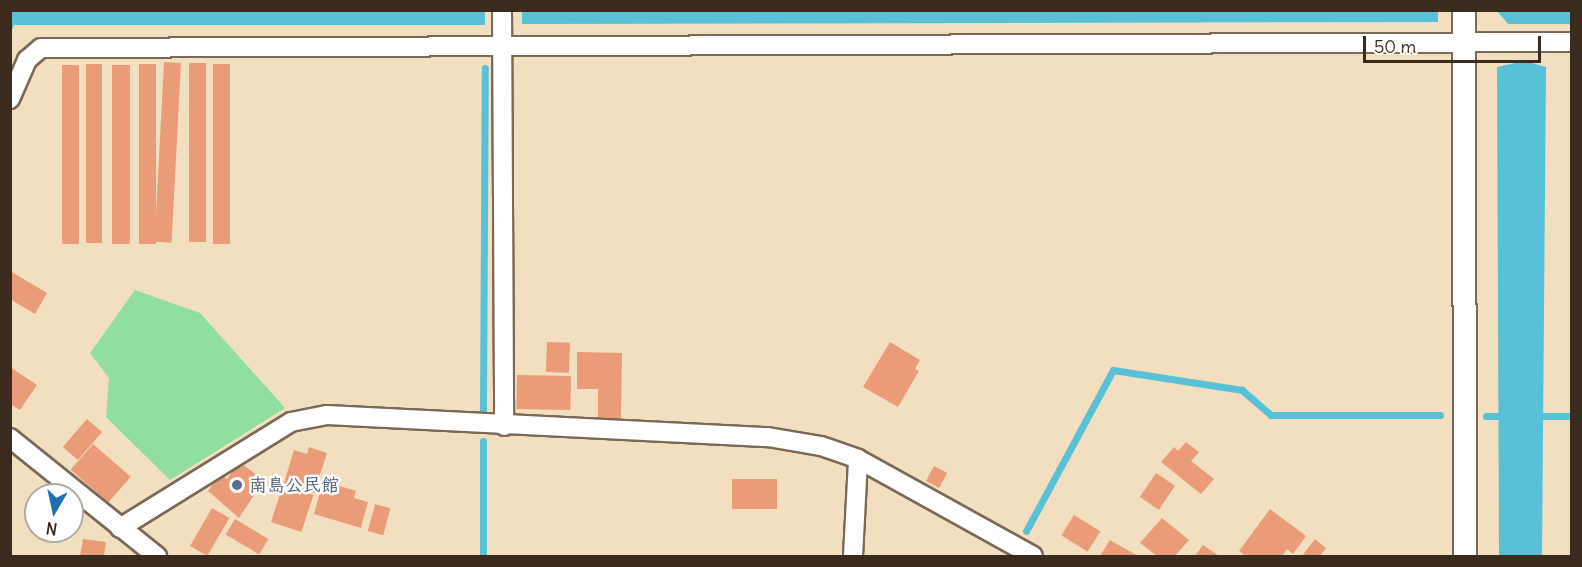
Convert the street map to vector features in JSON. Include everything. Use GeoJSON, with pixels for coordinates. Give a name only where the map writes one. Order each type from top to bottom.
{"type":"FeatureCollection","features":[{"type":"Feature","properties":{"kind":"street"},"geometry":{"type":"LineString","coordinates":[[502,10],[504,426]]}},
{"type":"Feature","properties":{"kind":"street"},"geometry":{"type":"LineString","coordinates":[[1464,10],[1465,556]]}},
{"type":"Feature","properties":{"kind":"street"},"geometry":{"type":"LineString","coordinates":[[10,99],[27,60],[41,48],[1572,42]]}},
{"type":"Feature","properties":{"kind":"street"},"geometry":{"type":"LineString","coordinates":[[120,528],[291,422],[306,417],[768,437],[821,446],[858,459],[1033,556]]}},
{"type":"Feature","properties":{"kind":"street"},"geometry":{"type":"LineString","coordinates":[[10,438],[157,556]]}},
{"type":"Feature","properties":{"kind":"street"},"geometry":{"type":"LineString","coordinates":[[853,556],[858,459]]}},
{"type":"Feature","properties":{"kind":"green space"},"geometry":{"type":"Polygon","coordinates":[[[135,290],[200,313],[285,408],[170,480],[106,417],[109,378],[90,353],[135,290]]]}},
{"type":"Feature","properties":{"kind":"water"},"geometry":{"type":"Polygon","coordinates":[[[11,10],[485,10],[485,25],[14,25],[11,33],[11,10]]]}},
{"type":"Feature","properties":{"kind":"water"},"geometry":{"type":"Polygon","coordinates":[[[522,10],[1438,10],[1438,22],[522,24],[522,10]]]}},
{"type":"Feature","properties":{"kind":"water"},"geometry":{"type":"Polygon","coordinates":[[[1497,11],[1571,11],[1571,24],[1508,24],[1497,11]]]}},
{"type":"Feature","properties":{"kind":"water"},"geometry":{"type":"Polygon","coordinates":[[[1525,61],[1546,67],[1542,556],[1499,556],[1497,67],[1525,61]]]}},
{"type":"Feature","properties":{"kind":"building"},"geometry":{"type":"Polygon","coordinates":[[[164,62],[181,63],[172,243],[155,242],[164,62]]]}},
{"type":"Feature","properties":{"kind":"building"},"geometry":{"type":"Polygon","coordinates":[[[189,63],[206,63],[206,242],[189,242],[189,63]]]}},
{"type":"Feature","properties":{"kind":"building"},"geometry":{"type":"Polygon","coordinates":[[[86,64],[102,64],[102,243],[86,243],[86,64]]]}},
{"type":"Feature","properties":{"kind":"building"},"geometry":{"type":"Polygon","coordinates":[[[139,64],[156,64],[156,244],[139,244],[139,64]]]}},
{"type":"Feature","properties":{"kind":"building"},"geometry":{"type":"Polygon","coordinates":[[[213,64],[230,64],[230,244],[213,244],[213,64]]]}},
{"type":"Feature","properties":{"kind":"building"},"geometry":{"type":"Polygon","coordinates":[[[62,65],[79,65],[79,244],[62,244],[62,65]]]}},
{"type":"Feature","properties":{"kind":"building"},"geometry":{"type":"Polygon","coordinates":[[[112,65],[130,65],[130,244],[112,244],[112,65]]]}},
{"type":"Feature","properties":{"kind":"building"},"geometry":{"type":"Polygon","coordinates":[[[10,271],[47,293],[35,314],[10,299],[10,271]]]}},
{"type":"Feature","properties":{"kind":"building"},"geometry":{"type":"Polygon","coordinates":[[[547,342],[570,343],[569,373],[546,372],[547,342]]]}},
{"type":"Feature","properties":{"kind":"building"},"geometry":{"type":"Polygon","coordinates":[[[890,342],[920,360],[915,369],[919,371],[898,407],[863,387],[890,342]]]}},
{"type":"Feature","properties":{"kind":"building"},"geometry":{"type":"Polygon","coordinates":[[[577,352],[622,353],[621,418],[598,418],[598,389],[577,389],[577,352]]]}},
{"type":"Feature","properties":{"kind":"building"},"geometry":{"type":"Polygon","coordinates":[[[10,367],[37,385],[20,410],[10,404],[10,367]]]}},
{"type":"Feature","properties":{"kind":"building"},"geometry":{"type":"Polygon","coordinates":[[[517,375],[571,376],[570,410],[516,409],[517,375]]]}},
{"type":"Feature","properties":{"kind":"building"},"geometry":{"type":"Polygon","coordinates":[[[87,419],[102,432],[78,460],[63,447],[87,419]]]}},
{"type":"Feature","properties":{"kind":"building"},"geometry":{"type":"Polygon","coordinates":[[[1186,442],[1199,452],[1191,461],[1214,479],[1201,494],[1161,462],[1174,447],[1178,451],[1186,442]]]}},
{"type":"Feature","properties":{"kind":"building"},"geometry":{"type":"Polygon","coordinates":[[[93,444],[131,477],[108,502],[71,470],[93,444]]]}},
{"type":"Feature","properties":{"kind":"building"},"geometry":{"type":"Polygon","coordinates":[[[309,447],[327,453],[314,493],[284,483],[294,450],[307,454],[309,447]]]}},
{"type":"Feature","properties":{"kind":"building"},"geometry":{"type":"Polygon","coordinates":[[[239,462],[264,480],[239,518],[208,491],[220,474],[227,479],[239,462]]]}},
{"type":"Feature","properties":{"kind":"building"},"geometry":{"type":"Polygon","coordinates":[[[934,466],[947,473],[939,488],[926,481],[934,466]]]}},
{"type":"Feature","properties":{"kind":"building"},"geometry":{"type":"Polygon","coordinates":[[[1156,473],[1175,486],[1159,510],[1140,497],[1156,473]]]}},
{"type":"Feature","properties":{"kind":"building"},"geometry":{"type":"Polygon","coordinates":[[[732,479],[777,479],[777,509],[732,509],[732,479]]]}},
{"type":"Feature","properties":{"kind":"building"},"geometry":{"type":"Polygon","coordinates":[[[323,481],[356,491],[354,498],[368,502],[361,528],[314,514],[323,481]]]}},
{"type":"Feature","properties":{"kind":"building"},"geometry":{"type":"Polygon","coordinates":[[[283,485],[313,495],[301,532],[271,522],[283,485]]]}},
{"type":"Feature","properties":{"kind":"building"},"geometry":{"type":"Polygon","coordinates":[[[375,504],[390,508],[383,535],[368,531],[375,504]]]}},
{"type":"Feature","properties":{"kind":"building"},"geometry":{"type":"Polygon","coordinates":[[[212,508],[229,518],[207,556],[190,546],[212,508]]]}},
{"type":"Feature","properties":{"kind":"building"},"geometry":{"type":"Polygon","coordinates":[[[1270,509],[1306,536],[1293,554],[1287,549],[1282,556],[1246,556],[1239,551],[1270,509]]]}},
{"type":"Feature","properties":{"kind":"building"},"geometry":{"type":"Polygon","coordinates":[[[1074,515],[1100,531],[1088,552],[1061,535],[1074,515]]]}},
{"type":"Feature","properties":{"kind":"building"},"geometry":{"type":"Polygon","coordinates":[[[1162,518],[1189,540],[1175,556],[1157,556],[1140,543],[1162,518]]]}},
{"type":"Feature","properties":{"kind":"building"},"geometry":{"type":"Polygon","coordinates":[[[235,519],[268,539],[259,555],[226,534],[235,519]]]}},
{"type":"Feature","properties":{"kind":"building"},"geometry":{"type":"Polygon","coordinates":[[[84,539],[106,542],[104,556],[80,556],[84,539]]]}},
{"type":"Feature","properties":{"kind":"building"},"geometry":{"type":"Polygon","coordinates":[[[1315,539],[1326,548],[1320,556],[1302,556],[1315,539]]]}},
{"type":"Feature","properties":{"kind":"building"},"geometry":{"type":"Polygon","coordinates":[[[1110,540],[1138,556],[1100,556],[1110,540]]]}},
{"type":"Feature","properties":{"kind":"building"},"geometry":{"type":"Polygon","coordinates":[[[1203,545],[1219,556],[1195,556],[1203,545]]]}},
{"type":"Feature","properties":{"kind":"waterway"},"geometry":{"type":"LineString","coordinates":[[483,410],[485,68]]}},
{"type":"Feature","properties":{"kind":"waterway"},"geometry":{"type":"LineString","coordinates":[[1026,531],[1113,370],[1242,390],[1271,415],[1440,415]]}},
{"type":"Feature","properties":{"kind":"waterway"},"geometry":{"type":"LineString","coordinates":[[1486,416],[1498,416]]}},
{"type":"Feature","properties":{"kind":"waterway"},"geometry":{"type":"LineString","coordinates":[[1543,416],[1572,416]]}},
{"type":"Feature","properties":{"kind":"waterway"},"geometry":{"type":"LineString","coordinates":[[483,441],[483,556]]}},
{"type":"Feature","properties":{"kind":"place","name":"南島公民館"},"geometry":{"type":"Point","coordinates":[237,485]}}]}
